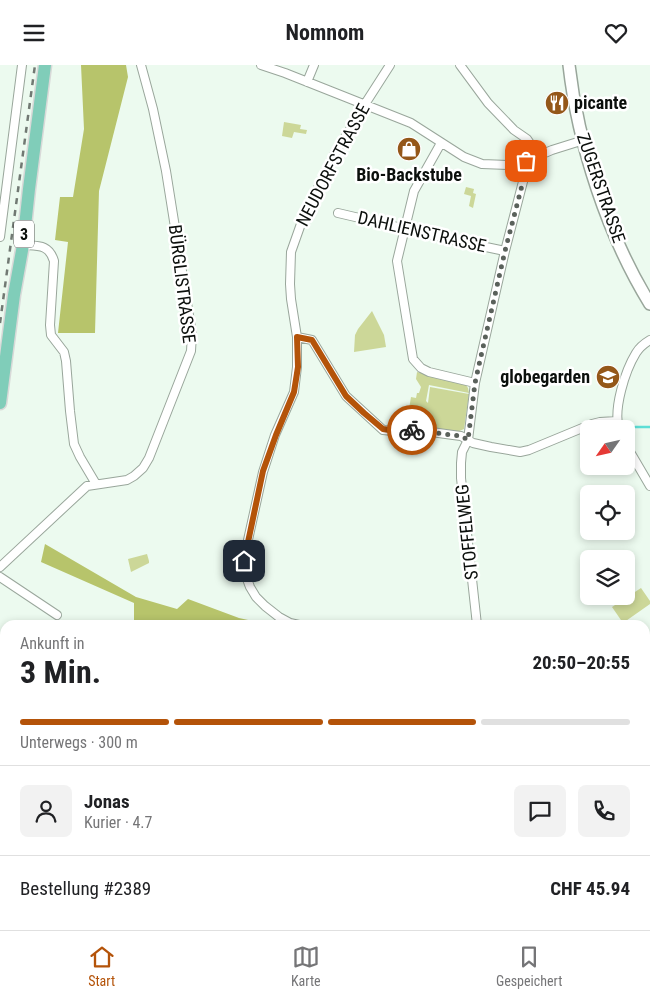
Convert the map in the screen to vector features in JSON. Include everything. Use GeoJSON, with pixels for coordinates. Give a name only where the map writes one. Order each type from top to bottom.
{"type":"FeatureCollection","features":[{"type":"Feature","properties":{"kind":"main road","name":"3"},"geometry":{"type":"LineString","coordinates":[[0,403],[14,295],[23,245],[45,65]]}},
{"type":"Feature","properties":{"kind":"main road","name":"ZUGERSTRASSE"},"geometry":{"type":"LineString","coordinates":[[570,65],[573,93],[598,191],[631,269],[650,304]]}},
{"type":"Feature","properties":{"kind":"street"},"geometry":{"type":"LineString","coordinates":[[0,237],[22,65]]}},
{"type":"Feature","properties":{"kind":"street","name":"BÜRGLISTRASSE"},"geometry":{"type":"LineString","coordinates":[[0,567],[86,486],[127,480],[143,468],[149,458],[191,351],[192,334],[166,171],[153,109],[141,65]]}},
{"type":"Feature","properties":{"kind":"street"},"geometry":{"type":"LineString","coordinates":[[261,65],[411,123],[464,157],[486,165],[508,165],[526,161],[538,155],[584,141]]}},
{"type":"Feature","properties":{"kind":"street"},"geometry":{"type":"LineString","coordinates":[[307,82],[314,65]]}},
{"type":"Feature","properties":{"kind":"street","name":"NEUDORFSTRASSE"},"geometry":{"type":"LineString","coordinates":[[284,620],[256,597],[244,571],[246,549],[263,471],[294,392],[298,367],[297,337],[291,299],[290,252],[299,226],[335,153],[390,65]]}},
{"type":"Feature","properties":{"kind":"street"},"geometry":{"type":"LineString","coordinates":[[460,65],[488,103],[514,131],[527,139],[538,155]]}},
{"type":"Feature","properties":{"kind":"street"},"geometry":{"type":"LineString","coordinates":[[441,143],[414,191],[397,261],[413,359],[421,368],[429,372],[475,383]]}},
{"type":"Feature","properties":{"kind":"street","name":"STOFFELWEG"},"geometry":{"type":"LineString","coordinates":[[476,620],[461,478],[462,451],[468,440],[475,383],[505,251],[526,170],[526,161]]}},
{"type":"Feature","properties":{"kind":"street","name":"DAHLIENSTRASSE"},"geometry":{"type":"LineString","coordinates":[[338,213],[505,251]]}},
{"type":"Feature","properties":{"kind":"street"},"geometry":{"type":"LineString","coordinates":[[23,245],[45,248],[53,256],[51,335],[64,352],[66,361],[74,444],[96,484]]}},
{"type":"Feature","properties":{"kind":"street"},"geometry":{"type":"LineString","coordinates":[[297,337],[312,340],[346,396],[383,429],[402,432],[408,430],[424,431],[461,436],[473,443],[520,451],[528,450],[580,429]]}},
{"type":"Feature","properties":{"kind":"street"},"geometry":{"type":"LineString","coordinates":[[618,420],[618,405],[628,370],[640,348],[650,340]]}},
{"type":"Feature","properties":{"kind":"street"},"geometry":{"type":"LineString","coordinates":[[635,460],[650,486]]}},
{"type":"Feature","properties":{"kind":"street"},"geometry":{"type":"LineString","coordinates":[[0,577],[57,615]]}},
{"type":"Feature","properties":{"kind":"green space"},"geometry":{"type":"Polygon","coordinates":[[[81,65],[126,65],[128,77],[99,191],[95,333],[58,333],[68,242],[55,240],[60,197],[73,197],[84,129],[81,65]]]}},
{"type":"Feature","properties":{"kind":"green space"},"geometry":{"type":"Polygon","coordinates":[[[284,122],[301,125],[300,129],[307,130],[306,134],[294,132],[292,138],[282,136],[284,122]]]}},
{"type":"Feature","properties":{"kind":"green space"},"geometry":{"type":"Polygon","coordinates":[[[466,187],[474,189],[473,193],[476,194],[473,208],[469,206],[471,196],[464,194],[466,187]]]}},
{"type":"Feature","properties":{"kind":"green space"},"geometry":{"type":"Polygon","coordinates":[[[372,311],[384,335],[386,347],[354,352],[355,335],[372,311]]]}},
{"type":"Feature","properties":{"kind":"green space"},"geometry":{"type":"Polygon","coordinates":[[[417,372],[466,385],[469,393],[429,385],[426,401],[428,403],[430,387],[469,394],[464,429],[457,432],[424,428],[426,412],[409,409],[411,397],[416,398],[421,387],[416,379],[417,372]]]}},
{"type":"Feature","properties":{"kind":"green space"},"geometry":{"type":"Polygon","coordinates":[[[45,544],[136,597],[177,609],[188,599],[248,620],[134,620],[134,603],[41,562],[45,544]]]}},
{"type":"Feature","properties":{"kind":"green space"},"geometry":{"type":"Polygon","coordinates":[[[147,554],[149,563],[131,572],[128,559],[147,554]]]}},
{"type":"Feature","properties":{"kind":"green space"},"geometry":{"type":"Polygon","coordinates":[[[641,588],[650,604],[627,620],[621,620],[612,607],[615,605],[635,605],[635,592],[641,588]]]}},
{"type":"Feature","properties":{"kind":"waterway"},"geometry":{"type":"LineString","coordinates":[[635,427],[650,427]]}},
{"type":"Feature","properties":{"kind":"railway"},"geometry":{"type":"LineString","coordinates":[[0,323],[35,65]]}},
{"type":"Feature","properties":{"kind":"way so far"},"geometry":{"type":"LineString","coordinates":[[412,430],[461,436],[468,440],[475,383],[505,251],[527,166],[526,161]]}},
{"type":"Feature","properties":{"kind":"place","name":"picante"},"geometry":{"type":"Point","coordinates":[557,103]}},
{"type":"Feature","properties":{"kind":"place","name":"Bio-Backstube"},"geometry":{"type":"Point","coordinates":[409,149]}},
{"type":"Feature","properties":{"kind":"place","name":"globegarden"},"geometry":{"type":"Point","coordinates":[608,377]}},
{"type":"Feature","properties":{"kind":"route"},"geometry":{"type":"LineString","coordinates":[[244,561],[263,471],[294,392],[298,367],[297,337],[312,340],[346,396],[383,429],[402,432],[412,430]]}}]}
